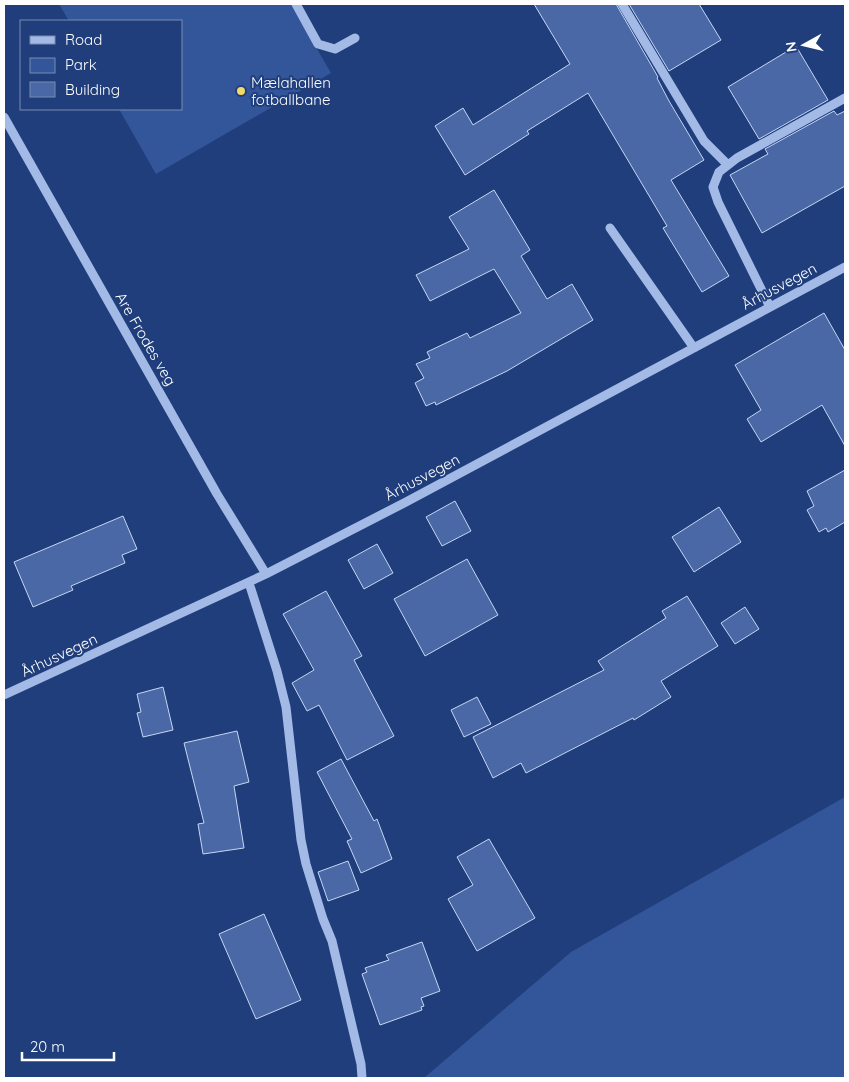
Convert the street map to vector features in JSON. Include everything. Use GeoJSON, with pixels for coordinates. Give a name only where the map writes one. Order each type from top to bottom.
{"type":"FeatureCollection","features":[{"type":"Feature","properties":{"kind":"street"},"geometry":{"type":"LineString","coordinates":[[296,4],[318,44],[335,49],[355,38]]}},
{"type":"Feature","properties":{"kind":"street"},"geometry":{"type":"LineString","coordinates":[[622,4],[704,141],[728,165]]}},
{"type":"Feature","properties":{"kind":"street"},"geometry":{"type":"LineString","coordinates":[[770,307],[718,202],[713,187],[719,172],[737,158],[845,98]]}},
{"type":"Feature","properties":{"kind":"street","name":"Are Frodes veg"},"geometry":{"type":"LineString","coordinates":[[4,117],[208,477],[266,574]]}},
{"type":"Feature","properties":{"kind":"street"},"geometry":{"type":"LineString","coordinates":[[610,228],[694,348]]}},
{"type":"Feature","properties":{"kind":"street","name":"Århusvegen"},"geometry":{"type":"LineString","coordinates":[[4,696],[249,583],[406,502],[845,267]]}},
{"type":"Feature","properties":{"kind":"street"},"geometry":{"type":"LineString","coordinates":[[249,583],[277,670],[286,707],[303,848],[314,891],[334,950],[361,1064],[362,1078]]}},
{"type":"Feature","properties":{"kind":"green space","name":"Mælahallen fotballbane"},"geometry":{"type":"Polygon","coordinates":[[[59,4],[291,4],[331,73],[156,174],[120,110],[182,110],[182,20],[68,20],[59,4]]]}},
{"type":"Feature","properties":{"kind":"green space"},"geometry":{"type":"Polygon","coordinates":[[[845,797],[845,1078],[424,1078],[571,952],[845,797]]]}},
{"type":"Feature","properties":{"kind":"building"},"geometry":{"type":"Polygon","coordinates":[[[534,4],[616,4],[704,160],[671,180],[729,276],[702,292],[663,228],[667,226],[588,93],[527,131],[529,134],[465,175],[435,126],[463,108],[473,125],[570,64],[534,4]]]}},
{"type":"Feature","properties":{"kind":"building"},"geometry":{"type":"Polygon","coordinates":[[[629,4],[699,4],[721,40],[669,71],[629,4]]]}},
{"type":"Feature","properties":{"kind":"building"},"geometry":{"type":"Polygon","coordinates":[[[796,46],[828,100],[759,139],[728,87],[796,46]]]}},
{"type":"Feature","properties":{"kind":"building"},"geometry":{"type":"Polygon","coordinates":[[[834,111],[837,115],[845,111],[845,186],[762,233],[730,175],[768,154],[765,149],[834,111]]]}},
{"type":"Feature","properties":{"kind":"building"},"geometry":{"type":"Polygon","coordinates":[[[494,190],[530,250],[521,256],[547,299],[572,284],[593,320],[507,371],[436,405],[435,402],[426,406],[415,383],[424,378],[416,364],[430,358],[427,352],[467,333],[470,338],[521,313],[494,269],[430,301],[416,275],[469,249],[449,217],[494,190]]]}},
{"type":"Feature","properties":{"kind":"building"},"geometry":{"type":"Polygon","coordinates":[[[824,313],[845,350],[845,446],[822,405],[761,442],[747,419],[761,410],[735,365],[824,313]]]}},
{"type":"Feature","properties":{"kind":"building"},"geometry":{"type":"Polygon","coordinates":[[[845,470],[845,522],[828,532],[826,528],[819,532],[807,510],[814,506],[807,491],[845,470]]]}},
{"type":"Feature","properties":{"kind":"building"},"geometry":{"type":"Polygon","coordinates":[[[455,501],[471,531],[442,546],[426,517],[455,501]]]}},
{"type":"Feature","properties":{"kind":"building"},"geometry":{"type":"Polygon","coordinates":[[[719,507],[741,542],[694,572],[672,537],[719,507]]]}},
{"type":"Feature","properties":{"kind":"building"},"geometry":{"type":"Polygon","coordinates":[[[123,516],[137,549],[122,555],[125,563],[71,586],[73,590],[33,607],[14,562],[123,516]]]}},
{"type":"Feature","properties":{"kind":"building"},"geometry":{"type":"Polygon","coordinates":[[[377,544],[393,573],[364,589],[348,560],[377,544]]]}},
{"type":"Feature","properties":{"kind":"building"},"geometry":{"type":"Polygon","coordinates":[[[467,559],[498,615],[425,656],[394,599],[467,559]]]}},
{"type":"Feature","properties":{"kind":"building"},"geometry":{"type":"Polygon","coordinates":[[[326,591],[362,656],[354,660],[394,736],[347,760],[319,705],[307,711],[292,683],[314,670],[283,614],[326,591]]]}},
{"type":"Feature","properties":{"kind":"building"},"geometry":{"type":"Polygon","coordinates":[[[687,596],[718,646],[661,681],[671,697],[634,720],[633,718],[526,773],[521,763],[493,778],[473,737],[604,670],[598,661],[666,618],[662,611],[687,596]]]}},
{"type":"Feature","properties":{"kind":"building"},"geometry":{"type":"Polygon","coordinates":[[[745,607],[759,629],[735,644],[721,623],[745,607]]]}},
{"type":"Feature","properties":{"kind":"building"},"geometry":{"type":"Polygon","coordinates":[[[163,687],[173,730],[143,737],[137,713],[141,712],[137,694],[163,687]]]}},
{"type":"Feature","properties":{"kind":"building"},"geometry":{"type":"Polygon","coordinates":[[[477,697],[491,724],[464,737],[451,710],[477,697]]]}},
{"type":"Feature","properties":{"kind":"building"},"geometry":{"type":"Polygon","coordinates":[[[237,731],[249,782],[234,786],[244,848],[203,854],[198,824],[204,823],[184,743],[237,731]]]}},
{"type":"Feature","properties":{"kind":"building"},"geometry":{"type":"Polygon","coordinates":[[[341,759],[374,821],[377,819],[392,859],[361,873],[347,841],[352,839],[317,772],[341,759]]]}},
{"type":"Feature","properties":{"kind":"building"},"geometry":{"type":"Polygon","coordinates":[[[489,839],[535,918],[477,951],[448,899],[473,885],[457,857],[489,839]]]}},
{"type":"Feature","properties":{"kind":"building"},"geometry":{"type":"Polygon","coordinates":[[[348,861],[359,890],[328,901],[318,872],[348,861]]]}},
{"type":"Feature","properties":{"kind":"building"},"geometry":{"type":"Polygon","coordinates":[[[264,914],[301,1000],[256,1019],[219,934],[264,914]]]}},
{"type":"Feature","properties":{"kind":"building"},"geometry":{"type":"Polygon","coordinates":[[[422,942],[440,991],[421,998],[424,1006],[421,1007],[422,1010],[380,1025],[362,974],[367,972],[365,968],[389,960],[386,955],[422,942]]]}},
{"type":"Feature","properties":{"kind":"place","name":"Mælahallen fotballbane"},"geometry":{"type":"Point","coordinates":[241,91]}}]}
